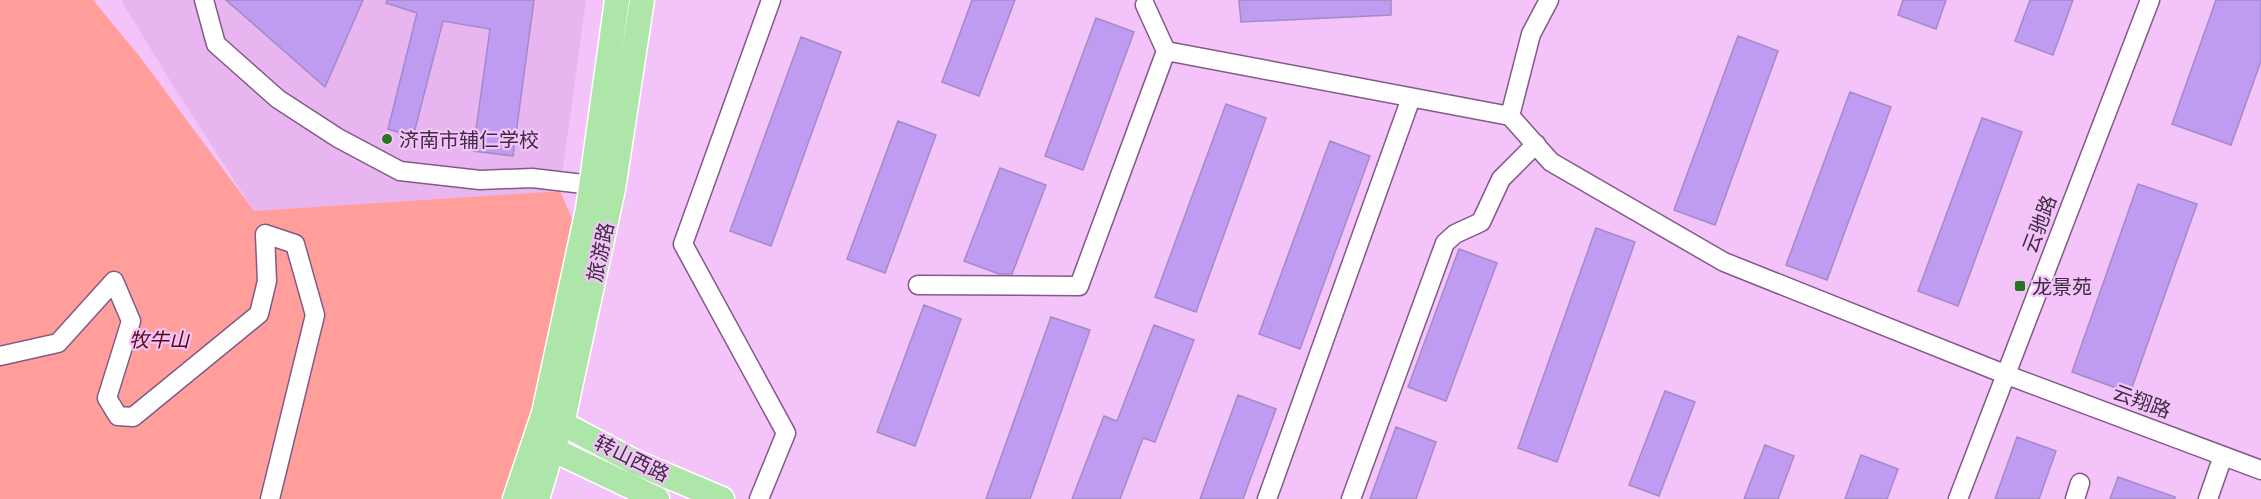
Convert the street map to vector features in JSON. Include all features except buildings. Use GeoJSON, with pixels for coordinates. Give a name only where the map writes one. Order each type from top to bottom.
{"type":"FeatureCollection","features":[{"type":"Feature","properties":{"kind":"main road","name":"旅游路"},"geometry":{"type":"LineString","coordinates":[[553,418],[572,291],[592,185],[617,0]]}},
{"type":"Feature","properties":{"kind":"main road","name":"旅游路"},"geometry":{"type":"LineString","coordinates":[[515,499],[542,447],[553,418],[613,189],[642,0]]}},
{"type":"Feature","properties":{"kind":"main road","name":"转山西路"},"geometry":{"type":"LineString","coordinates":[[553,418],[637,463],[722,499]]}},
{"type":"Feature","properties":{"kind":"main road","name":"旅游路"},"geometry":{"type":"LineString","coordinates":[[537,499],[542,447]]}},
{"type":"Feature","properties":{"kind":"main road","name":"转山西路"},"geometry":{"type":"LineString","coordinates":[[542,447],[657,499]]}},
{"type":"Feature","properties":{"kind":"street"},"geometry":{"type":"LineString","coordinates":[[204,0],[216,44],[278,99],[338,138],[400,171],[480,180],[532,178],[592,185]]}},
{"type":"Feature","properties":{"kind":"street"},"geometry":{"type":"LineString","coordinates":[[759,499],[786,434],[683,244],[771,0]]}},
{"type":"Feature","properties":{"kind":"street"},"geometry":{"type":"LineString","coordinates":[[1166,51],[1510,117],[1531,34],[1549,0]]}},
{"type":"Feature","properties":{"kind":"street","name":"云驰路"},"geometry":{"type":"LineString","coordinates":[[1958,499],[2150,0]]}},
{"type":"Feature","properties":{"kind":"street"},"geometry":{"type":"LineString","coordinates":[[918,285],[1079,286],[1166,51],[1146,2]]}},
{"type":"Feature","properties":{"kind":"street"},"geometry":{"type":"LineString","coordinates":[[1268,499],[1411,98]]}},
{"type":"Feature","properties":{"kind":"street","name":"云翔路"},"geometry":{"type":"LineString","coordinates":[[1510,117],[1551,162],[1724,262],[2007,375],[2261,470]]}},
{"type":"Feature","properties":{"kind":"street"},"geometry":{"type":"LineString","coordinates":[[1351,499],[1445,243],[1455,234],[1481,222],[1501,179],[1536,144]]}},
{"type":"Feature","properties":{"kind":"street"},"geometry":{"type":"LineString","coordinates":[[0,356],[58,343],[114,281],[131,321],[107,398],[118,416],[133,417],[259,314],[267,281],[265,234],[295,244],[315,315],[270,499]]}},
{"type":"Feature","properties":{"kind":"street"},"geometry":{"type":"LineString","coordinates":[[2208,499],[2223,456]]}},
{"type":"Feature","properties":{"kind":"shaded area","name":"济南市辅仁学校"},"geometry":{"type":"Polygon","coordinates":[[[121,0],[586,0],[560,191],[254,211],[121,0]]]}},
{"type":"Feature","properties":{"kind":"green space","name":"牧牛山"},"geometry":{"type":"Polygon","coordinates":[[[0,0],[93,0],[140,57],[254,211],[560,191],[572,219],[529,431],[507,499],[0,499],[0,0]]]}},
{"type":"Feature","properties":{"kind":"place","name":"济南市辅仁学校"},"geometry":{"type":"Point","coordinates":[387,139]}},
{"type":"Feature","properties":{"kind":"place","name":"龙景苑"},"geometry":{"type":"Point","coordinates":[2020,286]}}]}
